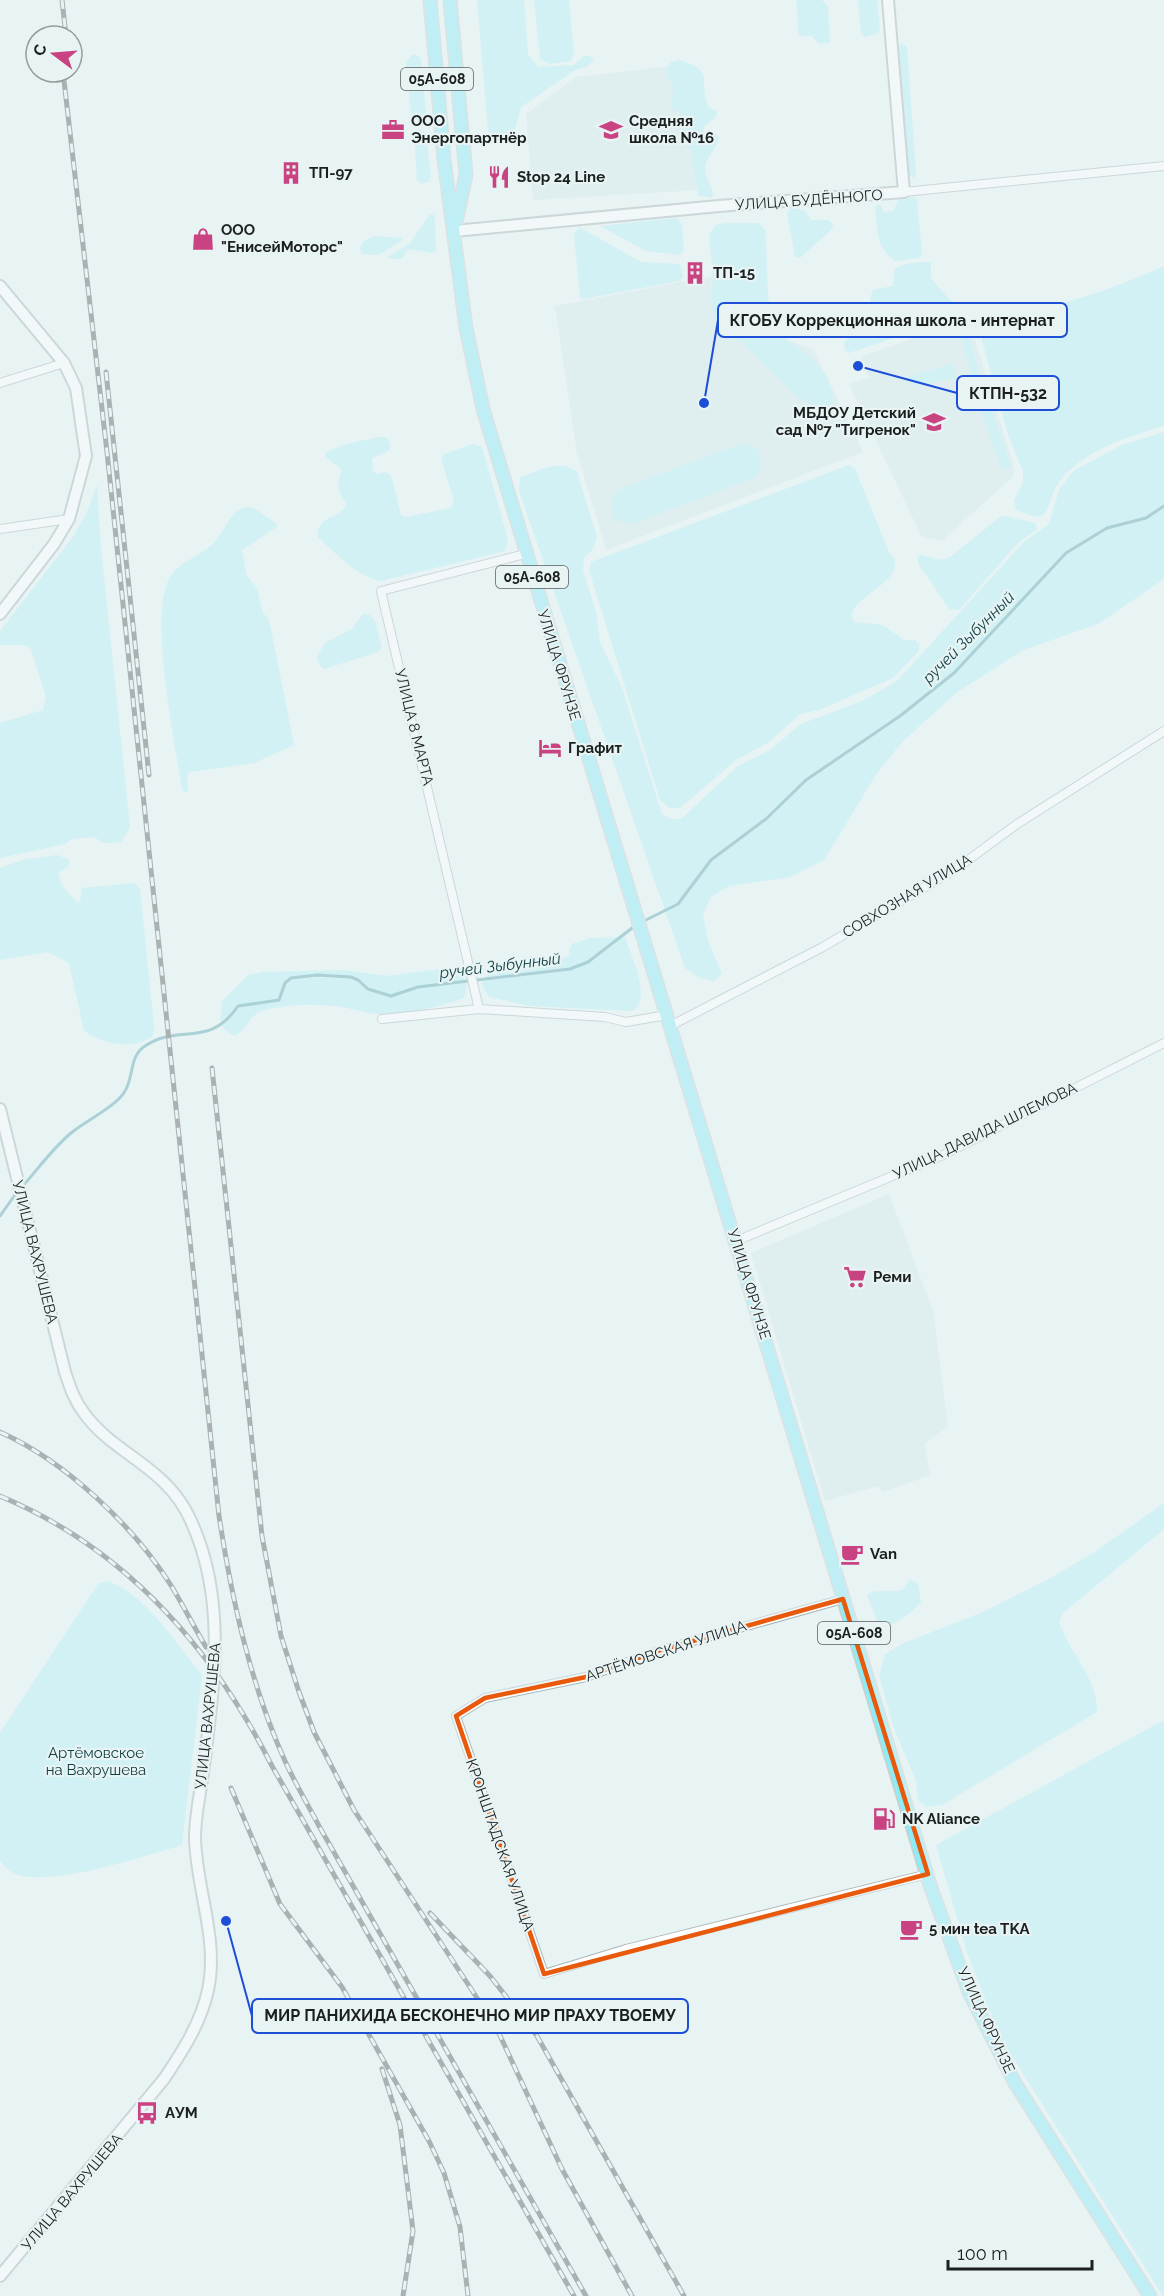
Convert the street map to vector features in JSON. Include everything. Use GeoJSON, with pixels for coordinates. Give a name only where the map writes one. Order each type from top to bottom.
{"type":"FeatureCollection","features":[{"type":"Feature","properties":{"kind":"main road","name":"УЛИЦА ФРУНЗЕ"},"geometry":{"type":"LineString","coordinates":[[430,0],[444,159],[466,328],[483,409],[525,554],[927,1874],[969,1992],[993,2042],[1016,2083],[1150,2296]]}},
{"type":"Feature","properties":{"kind":"main road","name":"УЛИЦА ФРУНЗЕ"},"geometry":{"type":"LineString","coordinates":[[450,0],[466,175],[454,231]]}},
{"type":"Feature","properties":{"kind":"main road"},"geometry":{"type":"LineString","coordinates":[[888,0],[904,192]]}},
{"type":"Feature","properties":{"kind":"main road","name":"УЛИЦА БУДЁННОГО"},"geometry":{"type":"LineString","coordinates":[[454,231],[719,206],[904,192]]}},
{"type":"Feature","properties":{"kind":"main road"},"geometry":{"type":"LineString","coordinates":[[0,286],[64,363],[76,388],[86,456],[69,519],[54,544],[0,614]]}},
{"type":"Feature","properties":{"kind":"main road","name":"УЛИЦА ВАХРУШЕВА"},"geometry":{"type":"LineString","coordinates":[[0,1109],[64,1372],[73,1396],[98,1428],[170,1486],[191,1520],[209,1584],[217,1638],[195,1836],[210,1953],[209,1989],[202,2011],[184,2049],[164,2079],[0,2276]]}},
{"type":"Feature","properties":{"kind":"street","name":"УЛИЦА БУДЁННОГО"},"geometry":{"type":"LineString","coordinates":[[904,192],[1164,166]]}},
{"type":"Feature","properties":{"kind":"street"},"geometry":{"type":"LineString","coordinates":[[0,383],[64,363]]}},
{"type":"Feature","properties":{"kind":"street"},"geometry":{"type":"LineString","coordinates":[[0,529],[69,519]]}},
{"type":"Feature","properties":{"kind":"street","name":"УЛИЦА 8 МАРТА"},"geometry":{"type":"LineString","coordinates":[[479,1009],[381,591],[525,554]]}},
{"type":"Feature","properties":{"kind":"street","name":"СОВХОЗНАЯ УЛИЦА"},"geometry":{"type":"LineString","coordinates":[[668,1021],[821,948],[956,869],[1017,824],[1164,731]]}},
{"type":"Feature","properties":{"kind":"street"},"geometry":{"type":"LineString","coordinates":[[382,1019],[479,1009],[605,1017],[626,1022],[668,1021]]}},
{"type":"Feature","properties":{"kind":"street","name":"УЛИЦА ДАВИДА ШЛЕМОВА"},"geometry":{"type":"LineString","coordinates":[[736,1241],[943,1155],[1163,1041]]}},
{"type":"Feature","properties":{"kind":"street","name":"АРТЁМОВСКАЯ УЛИЦА"},"geometry":{"type":"LineString","coordinates":[[456,1716],[485,1698],[586,1677],[661,1650],[843,1599]]}},
{"type":"Feature","properties":{"kind":"street","name":"КРОНШТАДСКАЯ УЛИЦА"},"geometry":{"type":"LineString","coordinates":[[456,1716],[544,1974],[626,1949],[927,1874]]}},
{"type":"Feature","properties":{"kind":"highlighted area"},"geometry":{"type":"Polygon","coordinates":[[[843,1599],[928,1874],[544,1974],[456,1716],[485,1698],[586,1677],[661,1650],[843,1599]]]}},
{"type":"Feature","properties":{"kind":"shaded area","name":"Средняя школа №16"},"geometry":{"type":"Polygon","coordinates":[[[690,64],[699,190],[533,200],[526,114],[576,77],[690,64]]]}},
{"type":"Feature","properties":{"kind":"shaded area"},"geometry":{"type":"Polygon","coordinates":[[[723,274],[739,324],[813,349],[863,452],[606,550],[577,453],[555,306],[723,274]]]}},
{"type":"Feature","properties":{"kind":"shaded area","name":"МБДОУ Детский сад №7 \"Тигренок\""},"geometry":{"type":"Polygon","coordinates":[[[968,318],[1012,460],[1014,476],[943,540],[935,540],[922,537],[849,384],[869,378],[861,357],[968,318]]]}},
{"type":"Feature","properties":{"kind":"shaded area"},"geometry":{"type":"Polygon","coordinates":[[[889,1194],[933,1311],[948,1426],[924,1444],[930,1475],[883,1492],[878,1486],[825,1501],[751,1253],[889,1194]]]}},
{"type":"Feature","properties":{"kind":"green space"},"geometry":{"type":"Polygon","coordinates":[[[477,0],[524,0],[528,54],[538,67],[574,65],[584,56],[590,56],[594,61],[586,67],[575,70],[521,107],[514,134],[502,145],[492,145],[489,141],[477,0]]]}},
{"type":"Feature","properties":{"kind":"green space"},"geometry":{"type":"Polygon","coordinates":[[[534,0],[569,0],[574,53],[571,61],[550,64],[540,59],[534,0]]]}},
{"type":"Feature","properties":{"kind":"green space"},"geometry":{"type":"Polygon","coordinates":[[[796,0],[822,0],[828,6],[830,42],[819,44],[812,36],[799,36],[796,0]]]}},
{"type":"Feature","properties":{"kind":"green space"},"geometry":{"type":"Polygon","coordinates":[[[858,0],[877,0],[880,29],[878,33],[866,37],[861,34],[858,0]]]}},
{"type":"Feature","properties":{"kind":"green space"},"geometry":{"type":"Polygon","coordinates":[[[901,43],[907,47],[916,174],[914,178],[909,175],[899,47],[901,43]]]}},
{"type":"Feature","properties":{"kind":"green space"},"geometry":{"type":"Polygon","coordinates":[[[413,54],[421,58],[426,115],[420,122],[411,116],[406,61],[413,54]]]}},
{"type":"Feature","properties":{"kind":"green space"},"geometry":{"type":"Polygon","coordinates":[[[680,60],[702,72],[708,106],[717,112],[716,117],[703,127],[705,135],[714,132],[719,137],[705,168],[713,191],[710,198],[698,195],[691,150],[684,142],[682,133],[686,118],[670,107],[674,88],[667,75],[667,70],[671,62],[680,60]]]}},
{"type":"Feature","properties":{"kind":"green space"},"geometry":{"type":"Polygon","coordinates":[[[419,129],[426,133],[431,177],[429,182],[422,184],[417,180],[414,135],[419,129]]]}},
{"type":"Feature","properties":{"kind":"green space"},"geometry":{"type":"Polygon","coordinates":[[[913,197],[917,199],[922,253],[919,258],[895,261],[881,243],[877,230],[875,207],[880,204],[884,212],[894,211],[898,200],[913,197]]]}},
{"type":"Feature","properties":{"kind":"green space"},"geometry":{"type":"Polygon","coordinates":[[[791,208],[804,210],[811,220],[828,220],[833,224],[832,229],[800,258],[795,257],[787,213],[791,208]]]}},
{"type":"Feature","properties":{"kind":"green space"},"geometry":{"type":"Polygon","coordinates":[[[430,214],[434,215],[435,220],[436,251],[432,253],[408,249],[402,259],[389,259],[388,257],[410,243],[430,214]]]}},
{"type":"Feature","properties":{"kind":"green space"},"geometry":{"type":"Polygon","coordinates":[[[677,218],[682,225],[684,250],[680,255],[646,251],[600,226],[677,218]]]}},
{"type":"Feature","properties":{"kind":"green space"},"geometry":{"type":"Polygon","coordinates":[[[758,223],[765,230],[771,315],[781,333],[820,367],[827,377],[832,389],[833,403],[825,408],[818,408],[798,397],[743,344],[718,327],[711,307],[713,279],[709,235],[716,225],[758,223]]]}},
{"type":"Feature","properties":{"kind":"green space"},"geometry":{"type":"Polygon","coordinates":[[[579,227],[641,262],[680,264],[683,277],[679,281],[583,299],[580,297],[574,235],[579,227]]]}},
{"type":"Feature","properties":{"kind":"green space"},"geometry":{"type":"Polygon","coordinates":[[[374,236],[403,240],[378,255],[362,254],[360,248],[363,242],[374,236]]]}},
{"type":"Feature","properties":{"kind":"green space"},"geometry":{"type":"Polygon","coordinates":[[[931,262],[931,278],[947,297],[968,313],[849,353],[845,350],[844,342],[848,338],[884,329],[882,316],[871,306],[873,290],[893,286],[895,268],[910,263],[931,262]]]}},
{"type":"Feature","properties":{"kind":"green space"},"geometry":{"type":"Polygon","coordinates":[[[1164,266],[1164,426],[1121,440],[1080,461],[1059,482],[1043,515],[1036,517],[1016,510],[1014,500],[1023,483],[1023,472],[1008,434],[977,322],[984,315],[1030,310],[1076,299],[1164,266]]]}},
{"type":"Feature","properties":{"kind":"green space"},"geometry":{"type":"Polygon","coordinates":[[[967,330],[984,391],[977,393],[960,332],[967,330]]]}},
{"type":"Feature","properties":{"kind":"green space"},"geometry":{"type":"Polygon","coordinates":[[[953,363],[957,377],[918,386],[909,382],[908,377],[953,363]]]}},
{"type":"Feature","properties":{"kind":"green space"},"geometry":{"type":"Polygon","coordinates":[[[991,407],[1011,467],[1002,470],[981,411],[991,407]]]}},
{"type":"Feature","properties":{"kind":"green space"},"geometry":{"type":"Polygon","coordinates":[[[1164,432],[1164,579],[1098,624],[1023,650],[956,693],[902,742],[877,773],[824,860],[790,877],[729,886],[711,897],[703,914],[708,941],[722,974],[714,981],[700,978],[685,968],[519,491],[520,477],[557,466],[564,466],[577,472],[597,537],[593,549],[584,558],[583,570],[596,612],[600,642],[622,688],[662,814],[672,819],[681,819],[738,766],[770,750],[801,724],[862,701],[897,681],[1023,543],[1049,524],[1059,490],[1073,471],[1122,445],[1164,432]]]}},
{"type":"Feature","properties":{"kind":"green space"},"geometry":{"type":"Polygon","coordinates":[[[386,437],[390,443],[390,450],[372,458],[373,471],[377,474],[386,472],[391,476],[401,515],[405,517],[451,508],[454,502],[441,458],[444,454],[473,444],[482,447],[508,540],[506,549],[502,552],[381,581],[364,575],[339,557],[318,537],[318,530],[324,521],[339,513],[347,504],[338,488],[342,470],[325,456],[326,452],[346,444],[386,437]]]}},
{"type":"Feature","properties":{"kind":"green space"},"geometry":{"type":"Polygon","coordinates":[[[744,443],[758,449],[761,462],[760,469],[752,479],[632,524],[615,520],[612,503],[620,489],[744,443]]]}},
{"type":"Feature","properties":{"kind":"green space"},"geometry":{"type":"Polygon","coordinates":[[[849,465],[855,469],[895,562],[893,572],[886,581],[856,606],[852,614],[855,622],[883,625],[904,640],[915,640],[919,644],[919,651],[893,678],[819,710],[800,714],[769,742],[736,760],[680,808],[669,808],[660,800],[589,570],[591,562],[849,465]]]}},
{"type":"Feature","properties":{"kind":"green space"},"geometry":{"type":"Polygon","coordinates":[[[97,485],[101,547],[130,827],[121,842],[102,843],[95,837],[72,839],[65,844],[0,858],[0,723],[43,710],[46,697],[31,649],[25,645],[0,645],[0,631],[73,537],[87,512],[97,485]]]}},
{"type":"Feature","properties":{"kind":"green space"},"geometry":{"type":"Polygon","coordinates":[[[245,507],[252,507],[276,523],[277,527],[242,550],[247,576],[257,588],[263,613],[269,619],[294,745],[254,763],[190,772],[187,776],[188,792],[185,792],[182,788],[165,680],[162,648],[164,594],[174,572],[213,544],[235,513],[245,507]]]}},
{"type":"Feature","properties":{"kind":"green space"},"geometry":{"type":"Polygon","coordinates":[[[1006,516],[1035,523],[1037,529],[1018,543],[959,610],[949,609],[918,563],[918,556],[940,560],[949,558],[1000,517],[1006,516]]]}},
{"type":"Feature","properties":{"kind":"green space"},"geometry":{"type":"Polygon","coordinates":[[[363,614],[370,615],[375,621],[382,648],[378,652],[324,669],[319,665],[317,656],[325,643],[352,629],[363,614]]]}},
{"type":"Feature","properties":{"kind":"green space"},"geometry":{"type":"Polygon","coordinates":[[[57,855],[70,860],[68,867],[58,873],[61,884],[77,903],[80,902],[82,888],[134,883],[140,889],[154,1026],[153,1036],[137,1043],[118,1044],[100,1039],[84,1030],[69,963],[48,952],[0,960],[0,868],[26,859],[57,855]]]}},
{"type":"Feature","properties":{"kind":"green space"},"geometry":{"type":"Polygon","coordinates":[[[625,937],[641,988],[638,1006],[632,1011],[530,1006],[489,997],[481,983],[487,976],[568,957],[572,944],[590,938],[625,937]]]}},
{"type":"Feature","properties":{"kind":"green space"},"geometry":{"type":"Polygon","coordinates":[[[441,969],[464,978],[467,987],[464,998],[422,1010],[389,1014],[374,1014],[326,1005],[274,1008],[259,1012],[234,1036],[225,1030],[220,1022],[222,1001],[248,975],[264,972],[343,970],[387,976],[441,969]]]}},
{"type":"Feature","properties":{"kind":"green space"},"geometry":{"type":"Polygon","coordinates":[[[1164,1503],[1164,1529],[1063,1613],[1059,1622],[1093,1688],[1097,1712],[942,1805],[926,1807],[918,1800],[916,1781],[894,1728],[879,1676],[885,1654],[904,1643],[983,1612],[1047,1580],[1095,1552],[1164,1503]]]}},
{"type":"Feature","properties":{"kind":"green space"},"geometry":{"type":"Polygon","coordinates":[[[910,1579],[918,1584],[921,1602],[895,1623],[885,1628],[879,1626],[867,1595],[874,1592],[902,1590],[910,1579]]]}},
{"type":"Feature","properties":{"kind":"green space","name":"Артёмовское на Вахрушева"},"geometry":{"type":"Polygon","coordinates":[[[107,1581],[121,1587],[147,1608],[202,1675],[182,1845],[94,1870],[45,1877],[25,1876],[9,1870],[0,1861],[0,1733],[98,1584],[107,1581]]]}},
{"type":"Feature","properties":{"kind":"green space"},"geometry":{"type":"Polygon","coordinates":[[[1164,1720],[1163,2296],[1000,2037],[967,1953],[936,1845],[1164,1720]]]}},
{"type":"Feature","properties":{"kind":"waterway","name":"ручей Зыбунный"},"geometry":{"type":"LineString","coordinates":[[642,922],[678,904],[711,860],[766,819],[806,780],[900,716],[954,673],[1066,553],[1107,528],[1146,518],[1164,506]]}},
{"type":"Feature","properties":{"kind":"waterway","name":"ручей Зыбунный"},"geometry":{"type":"LineString","coordinates":[[22,1187],[64,1139],[121,1097],[128,1085],[136,1055],[145,1046],[158,1039],[193,1034],[216,1027],[227,1019],[238,1006],[279,1000],[285,983],[291,978],[317,975],[351,977],[368,989],[391,996],[418,987],[570,969],[588,962],[636,925]]}},
{"type":"Feature","properties":{"kind":"waterway","name":"ручей Зыбунный"},"geometry":{"type":"LineString","coordinates":[[0,1216],[17,1192]]}},
{"type":"Feature","properties":{"kind":"railway"},"geometry":{"type":"LineString","coordinates":[[62,0],[65,24]]}},
{"type":"Feature","properties":{"kind":"railway"},"geometry":{"type":"LineString","coordinates":[[64,84],[107,452],[219,1516],[236,1610],[262,1702],[293,1777],[586,2296]]}},
{"type":"Feature","properties":{"kind":"railway"},"geometry":{"type":"LineString","coordinates":[[106,372],[149,775]]}},
{"type":"Feature","properties":{"kind":"railway"},"geometry":{"type":"LineString","coordinates":[[212,1068],[262,1536],[281,1636],[299,1692],[314,1732],[354,1810],[496,2027],[562,2169],[632,2296]]}},
{"type":"Feature","properties":{"kind":"railway"},"geometry":{"type":"LineString","coordinates":[[0,1432],[49,1460],[73,1478],[118,1519],[138,1541],[172,1587],[206,1647]]}},
{"type":"Feature","properties":{"kind":"railway"},"geometry":{"type":"LineString","coordinates":[[0,1496],[45,1518],[87,1544],[125,1573],[193,1642],[222,1681],[574,2296]]}},
{"type":"Feature","properties":{"kind":"railway"},"geometry":{"type":"LineString","coordinates":[[231,1788],[280,1904],[342,1987],[429,2141],[444,2173],[460,2227],[468,2296]]}},
{"type":"Feature","properties":{"kind":"railway"},"geometry":{"type":"LineString","coordinates":[[430,1913],[490,1976],[537,2036],[684,2296]]}},
{"type":"Feature","properties":{"kind":"railway"},"geometry":{"type":"LineString","coordinates":[[382,2069],[400,2125],[413,2231],[403,2296]]}},
{"type":"Feature","properties":{"kind":"place","name":"ООО Энергопартнёр"},"geometry":{"type":"Point","coordinates":[393,130]}},
{"type":"Feature","properties":{"kind":"place","name":"Средняя школа №16"},"geometry":{"type":"Point","coordinates":[611,130]}},
{"type":"Feature","properties":{"kind":"place","name":"ТП-97"},"geometry":{"type":"Point","coordinates":[291,173]}},
{"type":"Feature","properties":{"kind":"place","name":"Stop 24 Line"},"geometry":{"type":"Point","coordinates":[499,177]}},
{"type":"Feature","properties":{"kind":"place","name":"ООО \"ЕнисейМоторс\""},"geometry":{"type":"Point","coordinates":[203,239]}},
{"type":"Feature","properties":{"kind":"place","name":"ТП-15"},"geometry":{"type":"Point","coordinates":[695,273]}},
{"type":"Feature","properties":{"kind":"place","name":"КТПН-532"},"geometry":{"type":"Point","coordinates":[858,366]}},
{"type":"Feature","properties":{"kind":"place","name":"КГОБУ Коррекционная школа - интернат"},"geometry":{"type":"Point","coordinates":[704,403]}},
{"type":"Feature","properties":{"kind":"place","name":"МБДОУ Детский сад №7 \"Тигренок\""},"geometry":{"type":"Point","coordinates":[934,422]}},
{"type":"Feature","properties":{"kind":"place","name":"Графит"},"geometry":{"type":"Point","coordinates":[550,748]}},
{"type":"Feature","properties":{"kind":"place","name":"Реми"},"geometry":{"type":"Point","coordinates":[855,1277]}},
{"type":"Feature","properties":{"kind":"place","name":"Van"},"geometry":{"type":"Point","coordinates":[852,1554]}},
{"type":"Feature","properties":{"kind":"place","name":"NK Aliance"},"geometry":{"type":"Point","coordinates":[884,1819]}},
{"type":"Feature","properties":{"kind":"place","name":"МИР ПАНИХИДА БЕСКОНЕЧНО МИР ПРАХУ ТВОЕМУ"},"geometry":{"type":"Point","coordinates":[226,1921]}},
{"type":"Feature","properties":{"kind":"place","name":"5 мин tea TKA"},"geometry":{"type":"Point","coordinates":[911,1929]}},
{"type":"Feature","properties":{"kind":"place","name":"АУМ"},"geometry":{"type":"Point","coordinates":[147,2113]}}]}
